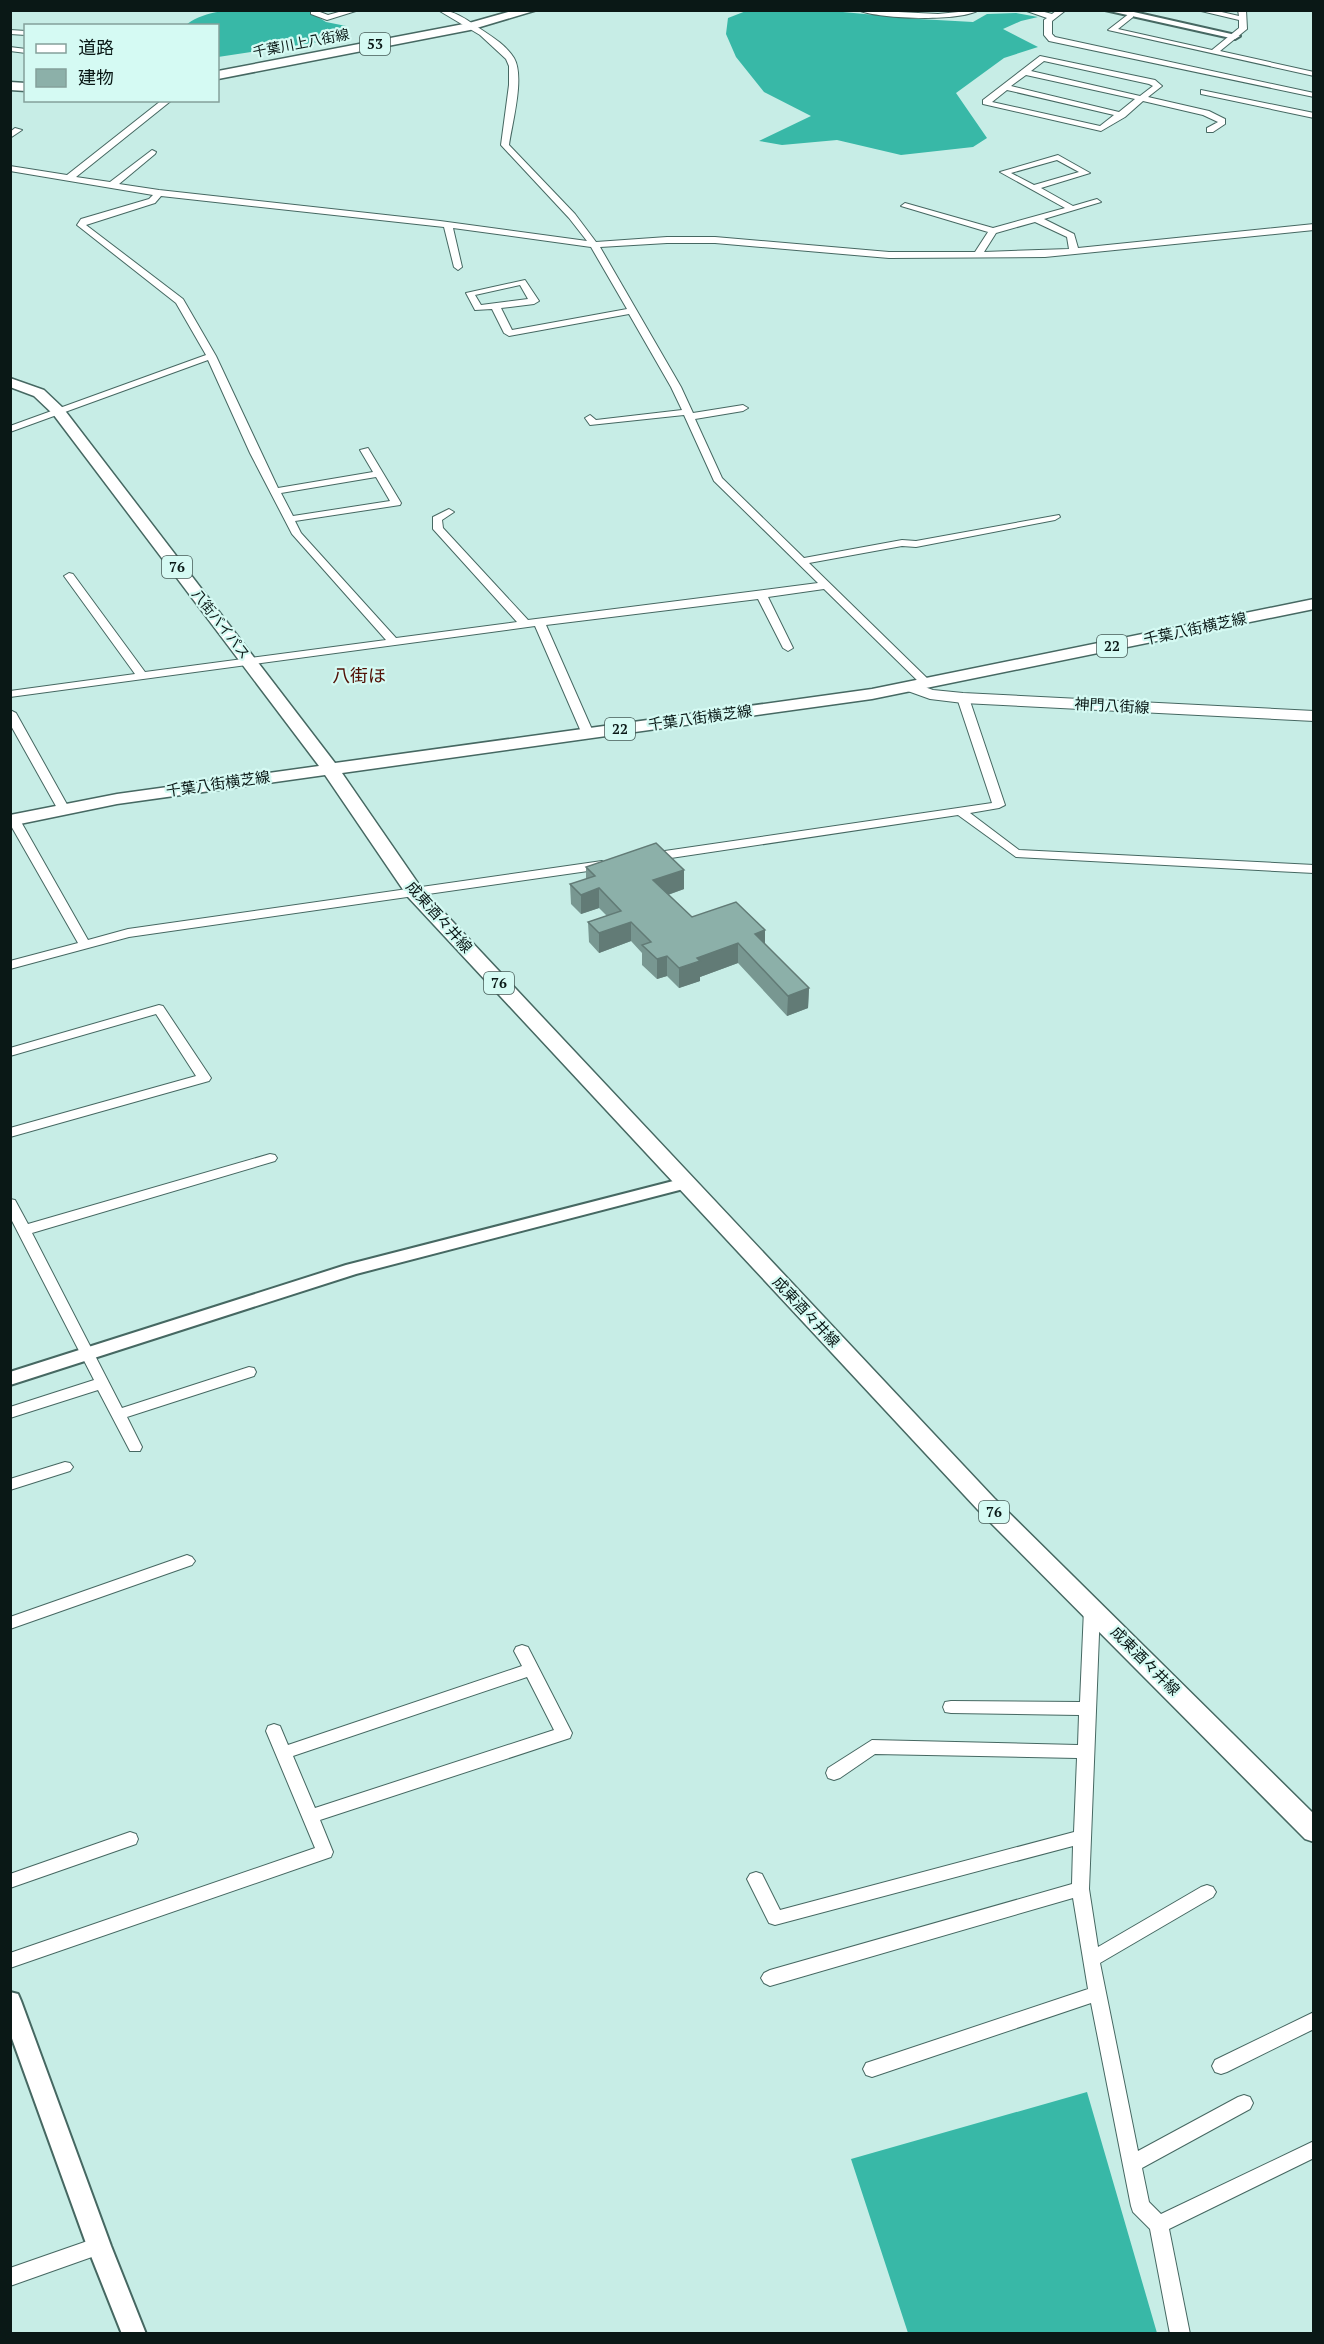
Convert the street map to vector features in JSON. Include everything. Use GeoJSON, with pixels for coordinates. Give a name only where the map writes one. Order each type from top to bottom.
{"type":"FeatureCollection","features":[{"type":"Feature","properties":{"kind":"main road","name":"千葉川上八街線"},"geometry":{"type":"LineString","coordinates":[[219,75],[470,26],[531,10]]}},
{"type":"Feature","properties":{"kind":"main road","name":"八街バイパス"},"geometry":{"type":"LineString","coordinates":[[10,382],[39,393],[57,411],[250,662],[329,769]]}},
{"type":"Feature","properties":{"kind":"main road","name":"千葉八街横芝線"},"geometry":{"type":"LineString","coordinates":[[12,820],[63,808],[919,686],[1314,604]]}},
{"type":"Feature","properties":{"kind":"main road","name":"神門八街線"},"geometry":{"type":"LineString","coordinates":[[919,686],[930,694],[963,698],[1314,716]]}},
{"type":"Feature","properties":{"kind":"main road","name":"成東酒々井線"},"geometry":{"type":"LineString","coordinates":[[329,769],[415,893],[986,1504],[1314,1831]]}},
{"type":"Feature","properties":{"kind":"street"},"geometry":{"type":"LineString","coordinates":[[318,10],[314,12],[327,18],[356,10]]}},
{"type":"Feature","properties":{"kind":"street"},"geometry":{"type":"LineString","coordinates":[[441,10],[470,26],[509,56],[513,64],[505,145],[524,162],[572,216],[594,245],[676,387],[718,479],[803,561],[919,686]]}},
{"type":"Feature","properties":{"kind":"street"},"geometry":{"type":"LineString","coordinates":[[861,10],[952,16],[969,15],[976,10]]}},
{"type":"Feature","properties":{"kind":"street"},"geometry":{"type":"LineString","coordinates":[[1027,10],[1053,17]]}},
{"type":"Feature","properties":{"kind":"street"},"geometry":{"type":"LineString","coordinates":[[1063,10],[1048,20],[1048,35],[1052,39],[1102,49],[1314,116]]}},
{"type":"Feature","properties":{"kind":"street"},"geometry":{"type":"LineString","coordinates":[[1109,10],[1234,36]]}},
{"type":"Feature","properties":{"kind":"street"},"geometry":{"type":"LineString","coordinates":[[1200,10],[1243,15],[1243,30],[1213,53]]}},
{"type":"Feature","properties":{"kind":"street"},"geometry":{"type":"LineString","coordinates":[[1130,15],[1112,30],[1213,53]]}},
{"type":"Feature","properties":{"kind":"street"},"geometry":{"type":"LineString","coordinates":[[1082,65],[1102,49]]}},
{"type":"Feature","properties":{"kind":"street"},"geometry":{"type":"LineString","coordinates":[[1210,129],[1221,124],[1222,121],[1206,113],[1215,84],[1213,53]]}},
{"type":"Feature","properties":{"kind":"street"},"geometry":{"type":"LineString","coordinates":[[1043,58],[1082,65],[1158,84],[1158,86],[1101,129],[987,104],[987,100],[1024,72],[1043,58]]}},
{"type":"Feature","properties":{"kind":"street"},"geometry":{"type":"LineString","coordinates":[[1024,72],[1143,98],[1215,84],[1314,74]]}},
{"type":"Feature","properties":{"kind":"street"},"geometry":{"type":"LineString","coordinates":[[1215,84],[1314,95]]}},
{"type":"Feature","properties":{"kind":"street"},"geometry":{"type":"LineString","coordinates":[[1004,87],[1122,115]]}},
{"type":"Feature","properties":{"kind":"street"},"geometry":{"type":"LineString","coordinates":[[69,178],[165,102]]}},
{"type":"Feature","properties":{"kind":"street"},"geometry":{"type":"LineString","coordinates":[[112,185],[152,152]]}},
{"type":"Feature","properties":{"kind":"street"},"geometry":{"type":"LineString","coordinates":[[1033,188],[1086,173],[1058,157],[1004,172],[1033,188],[1072,209]]}},
{"type":"Feature","properties":{"kind":"street"},"geometry":{"type":"LineString","coordinates":[[10,168],[159,193],[448,225],[594,245],[667,240],[715,240],[889,255],[1045,254],[1314,227]]}},
{"type":"Feature","properties":{"kind":"street"},"geometry":{"type":"LineString","coordinates":[[159,193],[152,201],[84,221],[81,225],[180,301],[297,534],[394,642]]}},
{"type":"Feature","properties":{"kind":"street"},"geometry":{"type":"LineString","coordinates":[[905,206],[993,231],[1097,202]]}},
{"type":"Feature","properties":{"kind":"street"},"geometry":{"type":"LineString","coordinates":[[1036,219],[1071,236],[1074,251]]}},
{"type":"Feature","properties":{"kind":"street"},"geometry":{"type":"LineString","coordinates":[[448,225],[458,267]]}},
{"type":"Feature","properties":{"kind":"street"},"geometry":{"type":"LineString","coordinates":[[978,254],[993,231]]}},
{"type":"Feature","properties":{"kind":"street"},"geometry":{"type":"LineString","coordinates":[[522,282],[534,302],[505,305],[495,306],[478,308],[470,293],[522,282]]}},
{"type":"Feature","properties":{"kind":"street"},"geometry":{"type":"LineString","coordinates":[[495,306],[509,333],[632,311]]}},
{"type":"Feature","properties":{"kind":"street"},"geometry":{"type":"LineString","coordinates":[[10,429],[210,357]]}},
{"type":"Feature","properties":{"kind":"street"},"geometry":{"type":"LineString","coordinates":[[590,418],[593,423],[743,408]]}},
{"type":"Feature","properties":{"kind":"street"},"geometry":{"type":"LineString","coordinates":[[290,519],[396,503],[365,450]]}},
{"type":"Feature","properties":{"kind":"street"},"geometry":{"type":"LineString","coordinates":[[275,491],[379,474]]}},
{"type":"Feature","properties":{"kind":"street"},"geometry":{"type":"LineString","coordinates":[[449,512],[437,519],[438,529],[525,624]]}},
{"type":"Feature","properties":{"kind":"street"},"geometry":{"type":"LineString","coordinates":[[803,561],[902,543],[916,544],[1055,517]]}},
{"type":"Feature","properties":{"kind":"street"},"geometry":{"type":"LineString","coordinates":[[69,576],[142,676]]}},
{"type":"Feature","properties":{"kind":"street"},"geometry":{"type":"LineString","coordinates":[[10,694],[826,585]]}},
{"type":"Feature","properties":{"kind":"street"},"geometry":{"type":"LineString","coordinates":[[762,595],[788,648]]}},
{"type":"Feature","properties":{"kind":"street"},"geometry":{"type":"LineString","coordinates":[[539,622],[588,734]]}},
{"type":"Feature","properties":{"kind":"street"},"geometry":{"type":"LineString","coordinates":[[635,860],[999,805],[963,698]]}},
{"type":"Feature","properties":{"kind":"street"},"geometry":{"type":"LineString","coordinates":[[10,713],[63,808]]}},
{"type":"Feature","properties":{"kind":"street"},"geometry":{"type":"LineString","coordinates":[[960,811],[1016,853],[1314,869]]}},
{"type":"Feature","properties":{"kind":"street"},"geometry":{"type":"LineString","coordinates":[[12,820],[85,945]]}},
{"type":"Feature","properties":{"kind":"street"},"geometry":{"type":"LineString","coordinates":[[10,965],[128,933],[612,864]]}},
{"type":"Feature","properties":{"kind":"street"},"geometry":{"type":"LineString","coordinates":[[10,1052],[159,1009],[204,1078],[10,1133]]}},
{"type":"Feature","properties":{"kind":"street"},"geometry":{"type":"LineString","coordinates":[[19,1229],[270,1158]]}},
{"type":"Feature","properties":{"kind":"street"},"geometry":{"type":"LineString","coordinates":[[10,1379],[352,1269],[685,1183]]}},
{"type":"Feature","properties":{"kind":"street"},"geometry":{"type":"LineString","coordinates":[[10,1203],[19,1229],[135,1447]]}},
{"type":"Feature","properties":{"kind":"street"},"geometry":{"type":"LineString","coordinates":[[118,1415],[249,1372]]}},
{"type":"Feature","properties":{"kind":"street"},"geometry":{"type":"LineString","coordinates":[[10,1413],[102,1383]]}},
{"type":"Feature","properties":{"kind":"street"},"geometry":{"type":"LineString","coordinates":[[10,1485],[65,1467]]}},
{"type":"Feature","properties":{"kind":"street"},"geometry":{"type":"LineString","coordinates":[[10,1623],[187,1561]]}},
{"type":"Feature","properties":{"kind":"street"},"geometry":{"type":"LineString","coordinates":[[1092,1609],[1080,1889],[1091,1960],[1140,2206],[1159,2225],[1180,2334]]}},
{"type":"Feature","properties":{"kind":"street"},"geometry":{"type":"LineString","coordinates":[[310,1816],[564,1733],[522,1651]]}},
{"type":"Feature","properties":{"kind":"street"},"geometry":{"type":"LineString","coordinates":[[283,1753],[531,1669]]}},
{"type":"Feature","properties":{"kind":"street"},"geometry":{"type":"LineString","coordinates":[[951,1707],[1087,1709]]}},
{"type":"Feature","properties":{"kind":"street"},"geometry":{"type":"LineString","coordinates":[[10,1961],[325,1852],[274,1731]]}},
{"type":"Feature","properties":{"kind":"street"},"geometry":{"type":"LineString","coordinates":[[834,1773],[872,1747],[1085,1752]]}},
{"type":"Feature","properties":{"kind":"street"},"geometry":{"type":"LineString","coordinates":[[756,1879],[775,1918],[1081,1837]]}},
{"type":"Feature","properties":{"kind":"street"},"geometry":{"type":"LineString","coordinates":[[10,1881],[130,1839]]}},
{"type":"Feature","properties":{"kind":"street"},"geometry":{"type":"LineString","coordinates":[[770,1977],[1080,1889]]}},
{"type":"Feature","properties":{"kind":"street"},"geometry":{"type":"LineString","coordinates":[[1091,1960],[1207,1892]]}},
{"type":"Feature","properties":{"kind":"street"},"geometry":{"type":"LineString","coordinates":[[872,2070],[1098,1993]]}},
{"type":"Feature","properties":{"kind":"street"},"geometry":{"type":"LineString","coordinates":[[10,2001],[99,2246],[134,2334]]}},
{"type":"Feature","properties":{"kind":"street"},"geometry":{"type":"LineString","coordinates":[[1221,2066],[1314,2020]]}},
{"type":"Feature","properties":{"kind":"street"},"geometry":{"type":"LineString","coordinates":[[1131,2164],[1245,2103]]}},
{"type":"Feature","properties":{"kind":"street"},"geometry":{"type":"LineString","coordinates":[[1159,2225],[1314,2149]]}},
{"type":"Feature","properties":{"kind":"street"},"geometry":{"type":"LineString","coordinates":[[10,2277],[99,2246]]}},
{"type":"Feature","properties":{"kind":"green space"},"geometry":{"type":"Polygon","coordinates":[[[260,9],[307,10],[326,22],[346,26],[332,40],[219,57],[219,24],[188,24],[196,18],[210,14],[260,9]]]}},
{"type":"Feature","properties":{"kind":"green space"},"geometry":{"type":"Polygon","coordinates":[[[746,11],[832,11],[973,22],[987,14],[1016,13],[1038,17],[1003,29],[1038,47],[1004,58],[956,93],[987,138],[973,147],[901,155],[837,140],[782,145],[759,141],[811,116],[764,92],[736,57],[726,34],[728,18],[746,11]]]}},
{"type":"Feature","properties":{"kind":"green space"},"geometry":{"type":"Polygon","coordinates":[[[1087,2092],[1157,2333],[908,2333],[851,2159],[1087,2092]]]}},
{"type":"Feature","properties":{"kind":"building"},"geometry":{"type":"Polygon","coordinates":[[[656,843],[684,870],[653,880],[692,917],[736,902],[765,930],[755,934],[809,988],[788,996],[738,943],[697,958],[700,961],[679,968],[667,956],[657,959],[642,945],[651,942],[631,922],[599,933],[588,922],[621,911],[599,888],[581,895],[570,884],[595,876],[586,867],[656,843]]]}},
{"type":"Feature","properties":{"kind":"district","name":"八街ほ"},"geometry":{"type":"Point","coordinates":[359,676]}}]}
